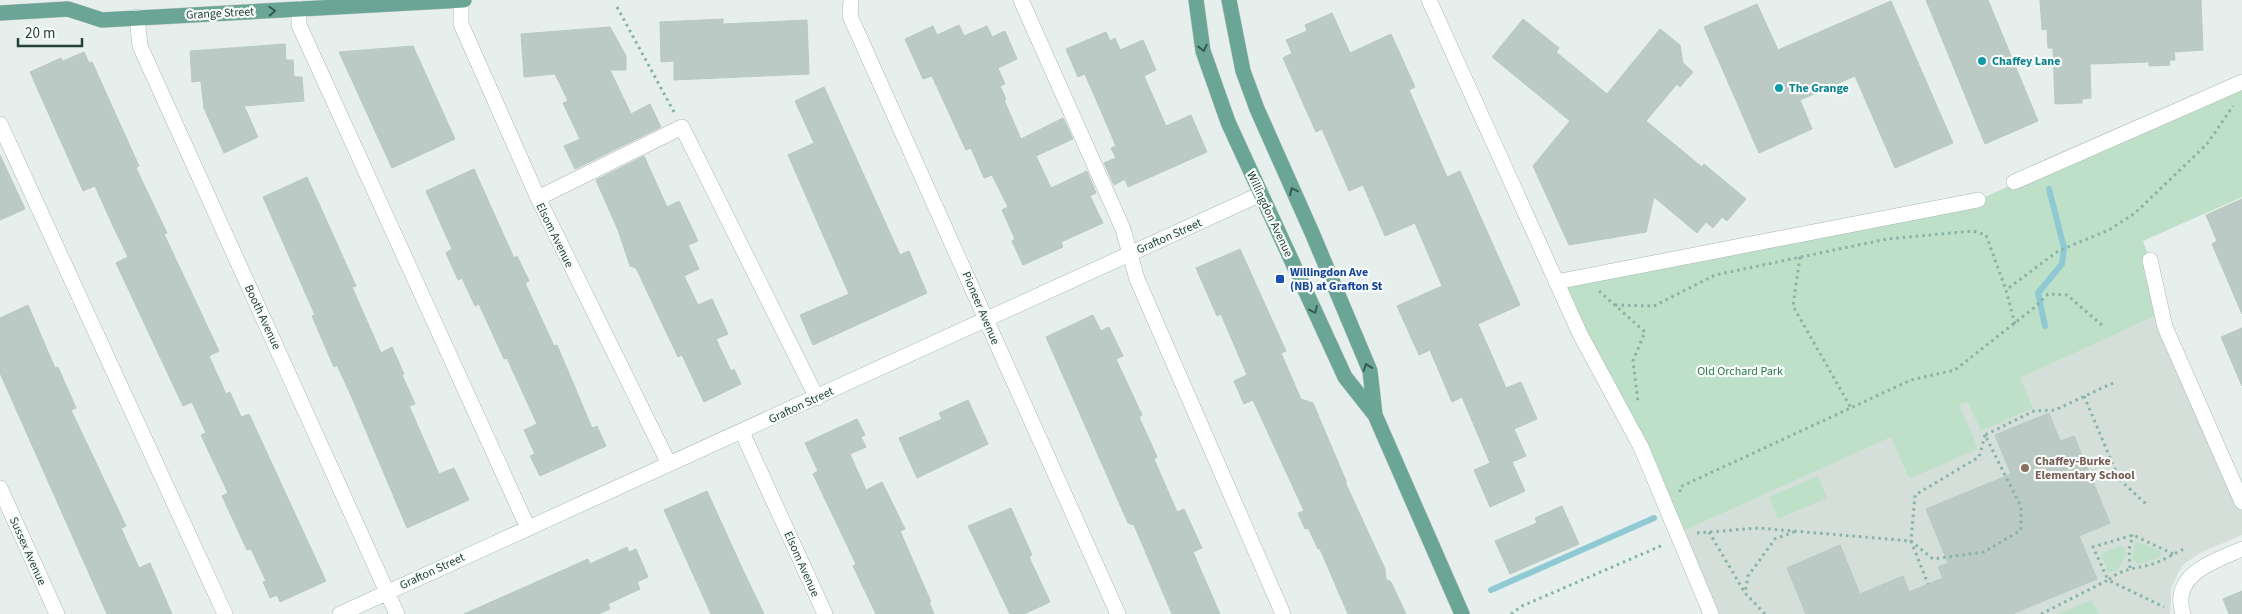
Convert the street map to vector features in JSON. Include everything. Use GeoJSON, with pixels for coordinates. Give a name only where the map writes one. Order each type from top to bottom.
{"type":"FeatureCollection","features":[{"type":"Feature","properties":{"kind":"main road","name":"Grange Street"},"geometry":{"type":"LineString","coordinates":[[0,13],[68,8],[84,0]]}},
{"type":"Feature","properties":{"kind":"main road","name":"Grange Street"},"geometry":{"type":"LineString","coordinates":[[68,8],[102,20],[462,0]]}},
{"type":"Feature","properties":{"kind":"main road","name":"Willingdon Avenue"},"geometry":{"type":"LineString","coordinates":[[1196,0],[1203,51],[1216,91],[1345,377],[1375,415],[1462,614]]}},
{"type":"Feature","properties":{"kind":"main road","name":"Willingdon Avenue"},"geometry":{"type":"LineString","coordinates":[[1229,0],[1243,71],[1257,109],[1313,235],[1370,371],[1375,415]]}},
{"type":"Feature","properties":{"kind":"street","name":"Elsom Avenue"},"geometry":{"type":"LineString","coordinates":[[462,0],[461,24],[538,198],[669,464]]}},
{"type":"Feature","properties":{"kind":"street","name":"Pioneer Avenue"},"geometry":{"type":"LineString","coordinates":[[851,0],[850,16],[1118,614]]}},
{"type":"Feature","properties":{"kind":"street"},"geometry":{"type":"LineString","coordinates":[[1021,0],[1123,229],[1137,279],[1283,614]]}},
{"type":"Feature","properties":{"kind":"street"},"geometry":{"type":"LineString","coordinates":[[1430,0],[1580,334],[1640,447],[1712,614]]}},
{"type":"Feature","properties":{"kind":"street"},"geometry":{"type":"LineString","coordinates":[[299,9],[299,25],[528,528]]}},
{"type":"Feature","properties":{"kind":"street","name":"Booth Avenue"},"geometry":{"type":"LineString","coordinates":[[138,17],[140,46],[397,614]]}},
{"type":"Feature","properties":{"kind":"street"},"geometry":{"type":"LineString","coordinates":[[2014,182],[2242,82]]}},
{"type":"Feature","properties":{"kind":"street"},"geometry":{"type":"LineString","coordinates":[[0,124],[225,614]]}},
{"type":"Feature","properties":{"kind":"street"},"geometry":{"type":"LineString","coordinates":[[538,198],[682,128],[817,398]]}},
{"type":"Feature","properties":{"kind":"street","name":"Grafton Street"},"geometry":{"type":"LineString","coordinates":[[340,614],[1261,194]]}},
{"type":"Feature","properties":{"kind":"street"},"geometry":{"type":"LineString","coordinates":[[1556,282],[1978,200]]}},
{"type":"Feature","properties":{"kind":"street"},"geometry":{"type":"LineString","coordinates":[[2150,260],[2166,327],[2242,502]]}},
{"type":"Feature","properties":{"kind":"street","name":"Elsom Avenue"},"geometry":{"type":"LineString","coordinates":[[742,432],[825,614]]}},
{"type":"Feature","properties":{"kind":"street","name":"Sussex Avenue"},"geometry":{"type":"LineString","coordinates":[[2,498],[57,614]]}},
{"type":"Feature","properties":{"kind":"street"},"geometry":{"type":"LineString","coordinates":[[2182,614],[2181,598],[2183,590],[2192,574],[2200,568],[2242,549]]}},
{"type":"Feature","properties":{"kind":"path"},"geometry":{"type":"LineString","coordinates":[[617,7],[682,128]]}},
{"type":"Feature","properties":{"kind":"path"},"geometry":{"type":"LineString","coordinates":[[2006,290],[2058,251],[2109,230],[2135,213],[2207,144],[2238,99]]}},
{"type":"Feature","properties":{"kind":"path"},"geometry":{"type":"LineString","coordinates":[[1615,305],[1654,306],[1715,275],[1887,239],[1973,231],[1986,235],[2006,290],[2014,324]]}},
{"type":"Feature","properties":{"kind":"path"},"geometry":{"type":"LineString","coordinates":[[1805,233],[1793,306],[1850,408]]}},
{"type":"Feature","properties":{"kind":"path"},"geometry":{"type":"LineString","coordinates":[[1584,277],[1644,332],[1633,361],[1638,403]]}},
{"type":"Feature","properties":{"kind":"path"},"geometry":{"type":"LineString","coordinates":[[1680,487],[1912,380],[1955,370],[2036,308],[2048,294],[2068,295],[2104,327]]}},
{"type":"Feature","properties":{"kind":"path"},"geometry":{"type":"LineString","coordinates":[[1928,584],[1911,541],[1915,495],[1979,457],[1985,435],[2034,411],[2055,410],[2113,383]]}},
{"type":"Feature","properties":{"kind":"path"},"geometry":{"type":"LineString","coordinates":[[2084,396],[2119,479],[2147,505]]}},
{"type":"Feature","properties":{"kind":"path"},"geometry":{"type":"LineString","coordinates":[[1511,614],[1522,606],[1667,543],[1678,533],[1758,528],[1797,530],[1911,541],[1933,559],[1984,552],[2021,530],[2020,507],[1985,435]]}},
{"type":"Feature","properties":{"kind":"path"},"geometry":{"type":"LineString","coordinates":[[1676,479],[1680,487],[1680,496]]}},
{"type":"Feature","properties":{"kind":"path"},"geometry":{"type":"LineString","coordinates":[[1745,593],[1748,576],[1775,539],[1797,530]]}},
{"type":"Feature","properties":{"kind":"path"},"geometry":{"type":"LineString","coordinates":[[1709,532],[1745,593],[1765,614]]}},
{"type":"Feature","properties":{"kind":"path"},"geometry":{"type":"LineString","coordinates":[[2130,568],[2129,549],[2132,535]]}},
{"type":"Feature","properties":{"kind":"path"},"geometry":{"type":"LineString","coordinates":[[2165,608],[2108,580],[2093,547],[2132,535],[2173,554]]}},
{"type":"Feature","properties":{"kind":"path"},"geometry":{"type":"LineString","coordinates":[[2041,614],[2118,573],[2130,568],[2151,565],[2186,548]]}},
{"type":"Feature","properties":{"kind":"shaded area","name":"Chaffey-Burke Elementary School"},"geometry":{"type":"Polygon","coordinates":[[[2162,313],[2242,502],[2242,535],[2200,553],[2184,564],[2171,588],[2170,614],[1711,614],[1679,533],[2162,313]]]}},
{"type":"Feature","properties":{"kind":"green space","name":"Old Orchard Park"},"geometry":{"type":"Polygon","coordinates":[[[2242,82],[2242,197],[2143,241],[2150,260],[2162,313],[2020,378],[2033,408],[1981,431],[1968,402],[1959,405],[1977,446],[1975,450],[1911,478],[1908,476],[1891,437],[1679,533],[1556,282],[1978,200],[2242,82]]]}},
{"type":"Feature","properties":{"kind":"green space"},"geometry":{"type":"Polygon","coordinates":[[[1818,476],[1827,498],[1778,519],[1769,497],[1818,476]]]}},
{"type":"Feature","properties":{"kind":"green space"},"geometry":{"type":"Polygon","coordinates":[[[2135,541],[2160,551],[2162,554],[2156,559],[2136,564],[2132,557],[2135,541]]]}},
{"type":"Feature","properties":{"kind":"green space"},"geometry":{"type":"Polygon","coordinates":[[[2121,545],[2125,548],[2126,555],[2117,570],[2108,573],[2101,554],[2121,545]]]}},
{"type":"Feature","properties":{"kind":"green space"},"geometry":{"type":"Polygon","coordinates":[[[2092,600],[2099,614],[2057,614],[2092,600]]]}},
{"type":"Feature","properties":{"kind":"building","name":"Chaffey Lane"},"geometry":{"type":"Polygon","coordinates":[[[1926,0],[1988,0],[2038,121],[1985,144],[1926,0]]]}},
{"type":"Feature","properties":{"kind":"building"},"geometry":{"type":"Polygon","coordinates":[[[2040,0],[2201,0],[2203,50],[2174,52],[2175,60],[2169,60],[2170,65],[2149,66],[2149,62],[2090,64],[2091,98],[2082,99],[2082,103],[2055,104],[2053,48],[2048,48],[2047,29],[2042,30],[2040,0]]]}},
{"type":"Feature","properties":{"kind":"building","name":"The Grange"},"geometry":{"type":"Polygon","coordinates":[[[1891,1],[1953,143],[1895,168],[1855,76],[1800,100],[1812,129],[1759,153],[1704,27],[1757,4],[1778,50],[1891,1]]]}},
{"type":"Feature","properties":{"kind":"building"},"geometry":{"type":"Polygon","coordinates":[[[1332,13],[1350,53],[1391,34],[1415,87],[1409,90],[1447,177],[1460,171],[1520,305],[1478,324],[1506,388],[1521,382],[1537,419],[1514,429],[1526,456],[1512,462],[1525,491],[1490,507],[1474,470],[1490,463],[1462,397],[1452,402],[1430,350],[1419,355],[1397,306],[1442,286],[1415,223],[1385,236],[1363,185],[1349,191],[1322,129],[1316,132],[1283,58],[1292,53],[1286,40],[1307,31],[1305,25],[1332,13]]]}},
{"type":"Feature","properties":{"kind":"building"},"geometry":{"type":"Polygon","coordinates":[[[723,19],[723,24],[807,20],[809,74],[674,80],[674,61],[661,62],[660,22],[723,19]]]}},
{"type":"Feature","properties":{"kind":"building"},"geometry":{"type":"Polygon","coordinates":[[[1523,19],[1559,48],[1556,52],[1607,94],[1660,29],[1680,45],[1683,63],[1693,72],[1680,87],[1677,84],[1646,121],[1702,167],[1704,164],[1746,199],[1727,221],[1722,217],[1713,228],[1706,222],[1697,233],[1654,197],[1646,232],[1569,245],[1533,166],[1570,121],[1492,57],[1523,19]]]}},
{"type":"Feature","properties":{"kind":"building"},"geometry":{"type":"Polygon","coordinates":[[[959,25],[964,36],[987,26],[992,37],[1005,31],[1017,59],[998,68],[1005,84],[1000,86],[1021,139],[1063,118],[1073,139],[1036,156],[1051,188],[1087,171],[1096,193],[1090,196],[1103,223],[1061,242],[1063,247],[1023,265],[1012,241],[1015,239],[1002,210],[1008,207],[992,175],[984,178],[971,148],[966,150],[932,76],[923,79],[905,39],[933,26],[937,35],[959,25]]]}},
{"type":"Feature","properties":{"kind":"building"},"geometry":{"type":"Polygon","coordinates":[[[610,27],[626,56],[626,70],[610,70],[631,114],[650,104],[661,127],[575,169],[564,146],[580,139],[563,103],[568,101],[555,74],[524,77],[521,34],[610,27]]]}},
{"type":"Feature","properties":{"kind":"building"},"geometry":{"type":"Polygon","coordinates":[[[1106,32],[1110,41],[1115,38],[1120,50],[1143,40],[1156,70],[1144,76],[1166,126],[1191,115],[1207,152],[1128,187],[1125,179],[1114,185],[1104,163],[1116,158],[1111,148],[1116,146],[1085,74],[1078,77],[1066,49],[1106,32]]]}},
{"type":"Feature","properties":{"kind":"building"},"geometry":{"type":"Polygon","coordinates":[[[285,44],[286,60],[293,60],[294,77],[302,77],[304,101],[244,106],[258,137],[224,153],[204,108],[201,81],[192,82],[190,51],[285,44]]]}},
{"type":"Feature","properties":{"kind":"building"},"geometry":{"type":"Polygon","coordinates":[[[413,46],[455,139],[392,168],[339,52],[413,46]]]}},
{"type":"Feature","properties":{"kind":"building"},"geometry":{"type":"Polygon","coordinates":[[[84,52],[89,63],[92,62],[139,166],[136,168],[167,233],[164,234],[219,351],[209,356],[226,394],[230,392],[241,417],[249,414],[326,581],[280,602],[277,595],[270,598],[263,582],[266,581],[251,549],[247,550],[222,496],[228,493],[201,435],[206,433],[192,402],[183,406],[116,263],[128,257],[95,186],[83,191],[30,72],[61,58],[63,61],[84,52]]]}},
{"type":"Feature","properties":{"kind":"building"},"geometry":{"type":"Polygon","coordinates":[[[824,87],[900,255],[909,251],[927,293],[813,345],[800,315],[849,294],[788,155],[814,143],[795,101],[824,87]]]}},
{"type":"Feature","properties":{"kind":"building"},"geometry":{"type":"Polygon","coordinates":[[[0,155],[25,209],[0,220],[0,155]]]}},
{"type":"Feature","properties":{"kind":"building"},"geometry":{"type":"Polygon","coordinates":[[[644,156],[667,207],[679,201],[698,241],[688,245],[699,269],[684,276],[698,305],[712,299],[728,334],[716,339],[731,371],[734,369],[741,384],[704,402],[682,355],[678,357],[636,268],[630,266],[618,230],[596,180],[644,156]]]}},
{"type":"Feature","properties":{"kind":"building"},"geometry":{"type":"Polygon","coordinates":[[[474,169],[514,258],[517,256],[529,281],[525,283],[554,346],[557,345],[592,428],[597,426],[606,446],[540,476],[530,456],[535,454],[524,430],[537,424],[507,358],[504,359],[479,304],[475,306],[462,278],[458,280],[446,253],[452,249],[426,191],[474,169]]]}},
{"type":"Feature","properties":{"kind":"building"},"geometry":{"type":"Polygon","coordinates":[[[307,177],[356,286],[352,287],[381,353],[392,347],[404,374],[402,375],[415,404],[409,406],[439,474],[454,468],[469,500],[407,528],[353,400],[337,365],[334,367],[312,316],[315,315],[263,197],[307,177]]]}},
{"type":"Feature","properties":{"kind":"building"},"geometry":{"type":"Polygon","coordinates":[[[2242,199],[2242,314],[2212,244],[2217,241],[2206,215],[2242,199]]]}},
{"type":"Feature","properties":{"kind":"building"},"geometry":{"type":"Polygon","coordinates":[[[1240,249],[1286,351],[1281,353],[1301,399],[1313,403],[1346,484],[1385,569],[1386,579],[1391,582],[1406,614],[1348,614],[1320,549],[1318,549],[1308,528],[1305,529],[1298,513],[1304,511],[1253,400],[1244,404],[1234,381],[1247,375],[1221,314],[1217,316],[1196,268],[1240,249]]]}},
{"type":"Feature","properties":{"kind":"building"},"geometry":{"type":"Polygon","coordinates":[[[28,305],[55,368],[58,367],[76,408],[71,410],[126,526],[121,528],[139,568],[150,563],[172,614],[107,614],[0,373],[0,318],[28,305]]]}},
{"type":"Feature","properties":{"kind":"building"},"geometry":{"type":"Polygon","coordinates":[[[1093,315],[1101,331],[1109,327],[1123,356],[1116,359],[1142,415],[1139,417],[1157,457],[1154,459],[1177,512],[1184,509],[1202,548],[1193,552],[1220,614],[1172,614],[1134,525],[1128,523],[1046,337],[1093,315]]]}},
{"type":"Feature","properties":{"kind":"building"},"geometry":{"type":"Polygon","coordinates":[[[2242,328],[2242,386],[2221,337],[2242,328]]]}},
{"type":"Feature","properties":{"kind":"building"},"geometry":{"type":"Polygon","coordinates":[[[968,400],[988,444],[917,478],[899,438],[942,419],[939,413],[968,400]]]}},
{"type":"Feature","properties":{"kind":"building"},"geometry":{"type":"Polygon","coordinates":[[[2049,413],[2060,441],[2074,436],[2110,523],[2079,536],[2097,579],[2012,614],[1806,614],[1787,568],[1840,545],[1860,594],[1903,576],[1909,592],[1943,578],[1938,567],[1948,563],[1926,509],[2011,474],[1995,435],[2049,413]]]}},
{"type":"Feature","properties":{"kind":"building"},"geometry":{"type":"Polygon","coordinates":[[[857,419],[865,435],[861,437],[866,447],[850,454],[866,490],[882,482],[905,529],[900,531],[931,602],[929,602],[934,614],[876,614],[853,566],[856,564],[813,474],[818,471],[805,443],[857,419]]]}},
{"type":"Feature","properties":{"kind":"building"},"geometry":{"type":"Polygon","coordinates":[[[707,491],[764,614],[711,614],[664,510],[707,491]]]}},
{"type":"Feature","properties":{"kind":"building"},"geometry":{"type":"Polygon","coordinates":[[[1562,506],[1579,544],[1510,574],[1495,541],[1537,523],[1535,518],[1562,506]]]}},
{"type":"Feature","properties":{"kind":"building"},"geometry":{"type":"Polygon","coordinates":[[[1011,508],[1032,555],[1029,557],[1050,602],[1024,614],[1010,614],[968,526],[1011,508]]]}},
{"type":"Feature","properties":{"kind":"building"},"geometry":{"type":"Polygon","coordinates":[[[627,547],[629,552],[636,549],[648,577],[637,582],[640,589],[608,604],[610,609],[598,614],[464,614],[588,559],[590,564],[627,547]]]}},
{"type":"Feature","properties":{"kind":"building"},"geometry":{"type":"Polygon","coordinates":[[[2242,591],[2242,614],[2229,614],[2223,599],[2242,591]]]}},
{"type":"Feature","properties":{"kind":"waterway"},"geometry":{"type":"LineString","coordinates":[[2045,326],[2038,293],[2062,264],[2064,248],[2049,189]]}},
{"type":"Feature","properties":{"kind":"waterway"},"geometry":{"type":"LineString","coordinates":[[1491,590],[1654,518]]}},
{"type":"Feature","properties":{"kind":"place","name":"Chaffey Lane"},"geometry":{"type":"Point","coordinates":[1982,61]}},
{"type":"Feature","properties":{"kind":"place","name":"The Grange"},"geometry":{"type":"Point","coordinates":[1779,88]}},
{"type":"Feature","properties":{"kind":"place","name":"Willingdon Ave (NB) at Grafton St"},"geometry":{"type":"Point","coordinates":[1280,279]}},
{"type":"Feature","properties":{"kind":"place","name":"Chaffey-Burke Elementary School"},"geometry":{"type":"Point","coordinates":[2025,468]}}]}
